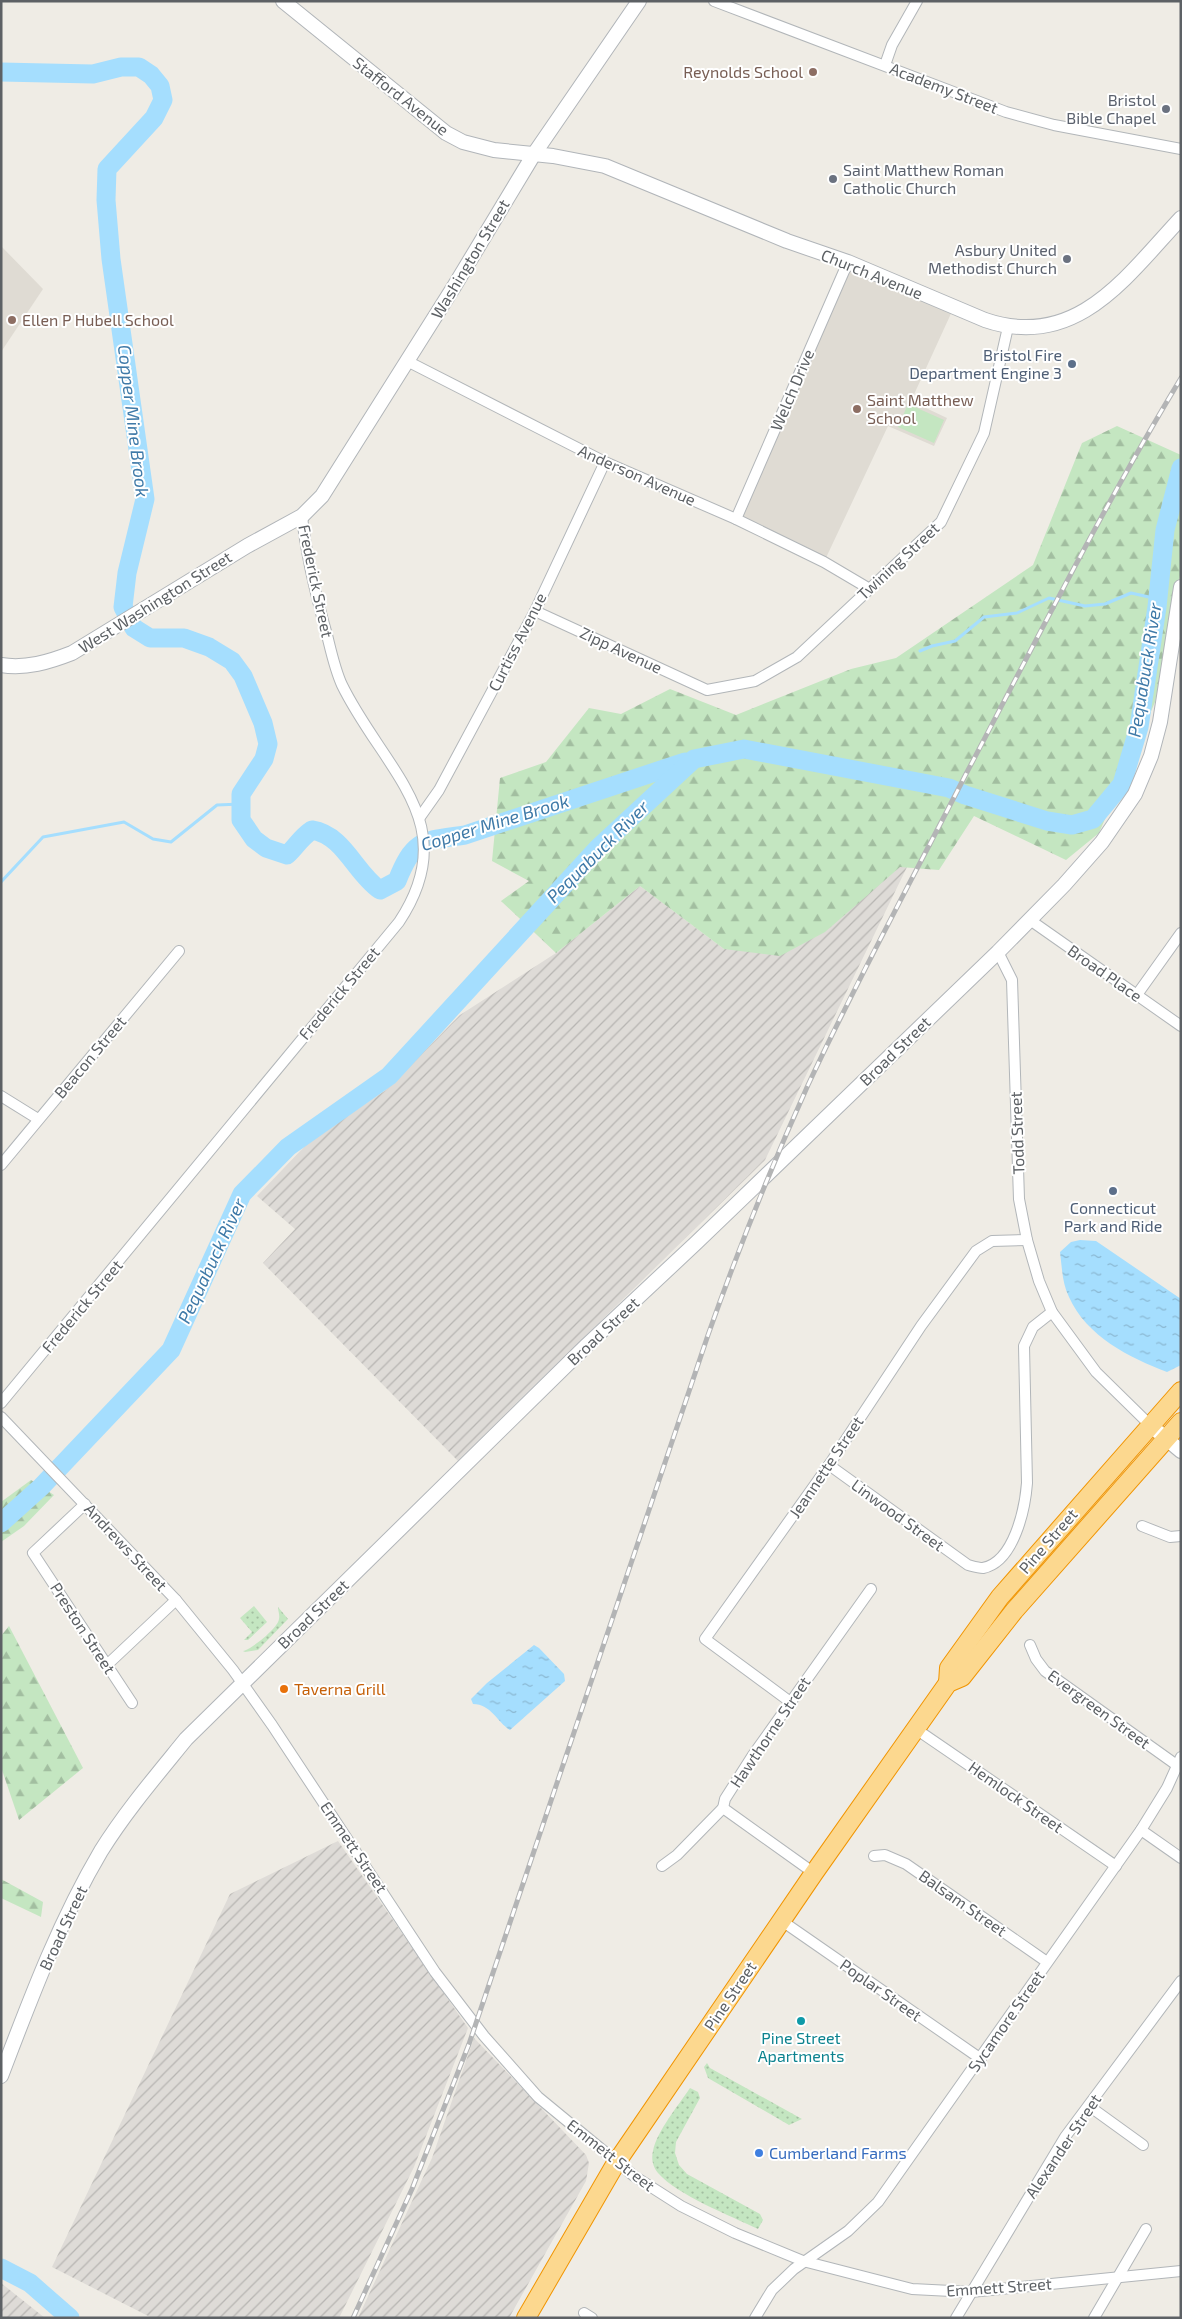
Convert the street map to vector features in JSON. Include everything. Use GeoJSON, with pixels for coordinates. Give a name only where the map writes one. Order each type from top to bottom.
{"type":"FeatureCollection","features":[{"type":"Feature","properties":{"kind":"highway","name":"Pine Street"},"geometry":{"type":"LineString","coordinates":[[526,2318],[616,2163],[814,1873],[948,1683],[949,1668],[980,1623],[1181,1391]]}},
{"type":"Feature","properties":{"kind":"highway","name":"Pine Street"},"geometry":{"type":"LineString","coordinates":[[948,1683],[962,1677],[1014,1611],[1181,1422]]}},
{"type":"Feature","properties":{"kind":"main road","name":"Stafford Avenue"},"geometry":{"type":"LineString","coordinates":[[283,1],[446,133],[463,142],[512,153],[534,154]]}},
{"type":"Feature","properties":{"kind":"main road","name":"Washington Street"},"geometry":{"type":"LineString","coordinates":[[302,516],[322,496],[534,154],[639,1]]}},
{"type":"Feature","properties":{"kind":"main road","name":"Church Avenue"},"geometry":{"type":"LineString","coordinates":[[534,154],[605,166],[787,241],[848,262],[985,320],[1008,327],[1027,328],[1056,324],[1082,314],[1105,297],[1181,218]]}},
{"type":"Feature","properties":{"kind":"main road","name":"West Washington Street"},"geometry":{"type":"LineString","coordinates":[[1,665],[11,667],[44,664],[72,653],[247,546],[302,516]]}},
{"type":"Feature","properties":{"kind":"main road","name":"Broad Street"},"geometry":{"type":"LineString","coordinates":[[1,2076],[50,1951],[102,1851],[135,1801],[186,1740],[587,1345],[697,1242],[998,952],[1102,842],[1135,794],[1151,756],[1160,722],[1181,587]]}},
{"type":"Feature","properties":{"kind":"main road"},"geometry":{"type":"LineString","coordinates":[[1150,1425],[1181,1451]]}},
{"type":"Feature","properties":{"kind":"street","name":"Academy Street"},"geometry":{"type":"LineString","coordinates":[[714,1],[1006,112],[1054,126],[1181,149]]}},
{"type":"Feature","properties":{"kind":"street"},"geometry":{"type":"LineString","coordinates":[[885,65],[892,45],[917,1]]}},
{"type":"Feature","properties":{"kind":"street","name":"Welch Drive"},"geometry":{"type":"LineString","coordinates":[[736,519],[848,262]]}},
{"type":"Feature","properties":{"kind":"street","name":"Twining Street"},"geometry":{"type":"LineString","coordinates":[[707,690],[755,681],[797,657],[868,588],[932,532],[947,512],[984,433],[1008,327]]}},
{"type":"Feature","properties":{"kind":"street","name":"Anderson Avenue"},"geometry":{"type":"LineString","coordinates":[[407,361],[606,462],[736,519],[824,562],[868,588]]}},
{"type":"Feature","properties":{"kind":"street","name":"Curtiss Avenue"},"geometry":{"type":"LineString","coordinates":[[420,816],[439,790],[534,611],[606,462]]}},
{"type":"Feature","properties":{"kind":"street","name":"Frederick Street"},"geometry":{"type":"LineString","coordinates":[[1,1403],[399,922],[413,901],[420,883],[425,855],[424,834],[420,816],[342,684],[315,591],[302,516]]}},
{"type":"Feature","properties":{"kind":"street","name":"Zipp Avenue"},"geometry":{"type":"LineString","coordinates":[[534,611],[707,690]]}},
{"type":"Feature","properties":{"kind":"street","name":"Broad Place"},"geometry":{"type":"LineString","coordinates":[[1030,920],[1181,1026]]}},
{"type":"Feature","properties":{"kind":"street"},"geometry":{"type":"LineString","coordinates":[[1136,996],[1181,933]]}},
{"type":"Feature","properties":{"kind":"street","name":"Beacon Street"},"geometry":{"type":"LineString","coordinates":[[1,1165],[179,951]]}},
{"type":"Feature","properties":{"kind":"street","name":"Todd Street"},"geometry":{"type":"LineString","coordinates":[[998,952],[1012,980],[1018,1168],[1026,1240],[1052,1312],[1096,1372],[1150,1425]]}},
{"type":"Feature","properties":{"kind":"street"},"geometry":{"type":"LineString","coordinates":[[1,1096],[38,1119]]}},
{"type":"Feature","properties":{"kind":"street","name":"Jeannette Street"},"geometry":{"type":"LineString","coordinates":[[789,1701],[705,1639],[829,1465],[921,1326],[976,1251],[992,1241],[1026,1240]]}},
{"type":"Feature","properties":{"kind":"street","name":"Linwood Street"},"geometry":{"type":"LineString","coordinates":[[829,1465],[968,1565],[982,1568],[995,1563],[1008,1547],[1022,1517],[1027,1483],[1024,1346],[1033,1327],[1052,1312]]}},
{"type":"Feature","properties":{"kind":"street","name":"Andrews Street"},"geometry":{"type":"LineString","coordinates":[[1,1417],[176,1600],[242,1684]]}},
{"type":"Feature","properties":{"kind":"street","name":"Preston Street"},"geometry":{"type":"LineString","coordinates":[[85,1504],[33,1553],[132,1703]]}},
{"type":"Feature","properties":{"kind":"street"},"geometry":{"type":"LineString","coordinates":[[1142,1526],[1170,1537],[1181,1536]]}},
{"type":"Feature","properties":{"kind":"street","name":"Hawthorne Street"},"geometry":{"type":"LineString","coordinates":[[662,1866],[677,1855],[723,1808],[725,1799],[789,1701],[871,1589]]}},
{"type":"Feature","properties":{"kind":"street"},"geometry":{"type":"LineString","coordinates":[[108,1664],[176,1600]]}},
{"type":"Feature","properties":{"kind":"street","name":"Evergreen Street"},"geometry":{"type":"LineString","coordinates":[[1030,1644],[1036,1659],[1046,1671],[1179,1762]]}},
{"type":"Feature","properties":{"kind":"street","name":"Emmett Street"},"geometry":{"type":"LineString","coordinates":[[242,1684],[276,1731],[436,1972],[484,2036],[538,2097],[616,2163],[681,2206],[735,2233],[803,2261],[912,2289],[971,2292],[1181,2271]]}},
{"type":"Feature","properties":{"kind":"street","name":"Hemlock Street"},"geometry":{"type":"LineString","coordinates":[[916,1729],[1116,1866]]}},
{"type":"Feature","properties":{"kind":"street","name":"Sycamore Street"},"geometry":{"type":"LineString","coordinates":[[755,2318],[772,2290],[803,2261],[848,2231],[878,2202],[981,2059],[1141,1830],[1168,1788],[1179,1762]]}},
{"type":"Feature","properties":{"kind":"street"},"geometry":{"type":"LineString","coordinates":[[723,1808],[814,1873]]}},
{"type":"Feature","properties":{"kind":"street"},"geometry":{"type":"LineString","coordinates":[[1141,1830],[1181,1858]]}},
{"type":"Feature","properties":{"kind":"street","name":"Balsam Street"},"geometry":{"type":"LineString","coordinates":[[874,1856],[885,1855],[906,1864],[1047,1962]]}},
{"type":"Feature","properties":{"kind":"street","name":"Poplar Street"},"geometry":{"type":"LineString","coordinates":[[782,1921],[981,2059]]}},
{"type":"Feature","properties":{"kind":"street","name":"Alexander Street"},"geometry":{"type":"LineString","coordinates":[[956,2318],[1043,2171],[1088,2106],[1181,1981]]}},
{"type":"Feature","properties":{"kind":"street"},"geometry":{"type":"LineString","coordinates":[[1088,2106],[1143,2145]]}},
{"type":"Feature","properties":{"kind":"street"},"geometry":{"type":"LineString","coordinates":[[1094,2318],[1146,2229]]}},
{"type":"Feature","properties":{"kind":"shaded area","name":"Ellen P Hubell School"},"geometry":{"type":"Polygon","coordinates":[[[1,246],[43,289],[1,352],[1,246]]]}},
{"type":"Feature","properties":{"kind":"shaded area","name":"Saint Matthew School"},"geometry":{"type":"Polygon","coordinates":[[[848,262],[954,307],[911,401],[947,418],[934,446],[888,426],[824,562],[736,519],[848,262]]]}},
{"type":"Feature","properties":{"kind":"shaded area"},"geometry":{"type":"Polygon","coordinates":[[[900,867],[907,867],[765,1160],[458,1461],[263,1263],[295,1229],[257,1196],[312,1139],[386,1090],[460,1015],[556,953],[640,886],[724,949],[900,867]]]}},
{"type":"Feature","properties":{"kind":"shaded area"},"geometry":{"type":"Polygon","coordinates":[[[338,1841],[468,2028],[414,2167],[339,2318],[152,2318],[52,2267],[230,1894],[338,1841]]]}},
{"type":"Feature","properties":{"kind":"shaded area"},"geometry":{"type":"Polygon","coordinates":[[[474,2038],[586,2155],[589,2163],[586,2181],[509,2318],[358,2318],[432,2158],[474,2038]]]}},
{"type":"Feature","properties":{"kind":"shaded area"},"geometry":{"type":"Polygon","coordinates":[[[1,2283],[45,2318],[1,2318],[1,2283]]]}},
{"type":"Feature","properties":{"kind":"green space"},"geometry":{"type":"Polygon","coordinates":[[[908,404],[944,420],[934,443],[898,427],[908,404]]]}},
{"type":"Feature","properties":{"kind":"green space"},"geometry":{"type":"Polygon","coordinates":[[[1117,426],[1181,455],[1181,570],[1155,702],[1099,833],[1066,860],[974,816],[939,870],[900,867],[825,932],[780,956],[724,949],[640,886],[556,953],[501,901],[529,881],[492,861],[500,778],[546,762],[589,708],[621,714],[670,689],[736,715],[851,669],[896,658],[1033,565],[1082,443],[1117,426]]]}},
{"type":"Feature","properties":{"kind":"green space"},"geometry":{"type":"Polygon","coordinates":[[[31,1480],[54,1495],[24,1526],[1,1542],[1,1502],[31,1480]]]}},
{"type":"Feature","properties":{"kind":"green space"},"geometry":{"type":"Polygon","coordinates":[[[254,1606],[267,1622],[248,1640],[244,1640],[252,1632],[240,1618],[254,1606]]]}},
{"type":"Feature","properties":{"kind":"green space"},"geometry":{"type":"Polygon","coordinates":[[[278,1607],[288,1619],[258,1650],[243,1651],[270,1633],[278,1623],[278,1607]]]}},
{"type":"Feature","properties":{"kind":"green space"},"geometry":{"type":"Polygon","coordinates":[[[9,1626],[83,1768],[19,1820],[1,1767],[1,1636],[9,1626]]]}},
{"type":"Feature","properties":{"kind":"green space"},"geometry":{"type":"Polygon","coordinates":[[[1,1879],[43,1902],[41,1917],[1,1898],[1,1879]]]}},
{"type":"Feature","properties":{"kind":"green space"},"geometry":{"type":"Polygon","coordinates":[[[707,2063],[710,2068],[802,2119],[789,2125],[708,2078],[704,2067],[707,2063]]]}},
{"type":"Feature","properties":{"kind":"green space"},"geometry":{"type":"Polygon","coordinates":[[[690,2088],[698,2092],[700,2098],[676,2142],[675,2153],[679,2165],[687,2174],[760,2214],[763,2220],[758,2229],[691,2197],[667,2181],[655,2168],[652,2157],[655,2143],[668,2119],[690,2088]]]}},
{"type":"Feature","properties":{"kind":"water"},"geometry":{"type":"Polygon","coordinates":[[[1080,1240],[1096,1241],[1181,1299],[1181,1365],[1167,1372],[1138,1360],[1110,1344],[1086,1323],[1067,1292],[1060,1252],[1071,1242],[1080,1240]]]}},
{"type":"Feature","properties":{"kind":"water"},"geometry":{"type":"Polygon","coordinates":[[[534,1645],[564,1674],[565,1681],[510,1730],[485,1707],[473,1704],[471,1699],[487,1683],[534,1645]]]}},
{"type":"Feature","properties":{"kind":"waterway","name":"Copper Mine Brook"},"geometry":{"type":"LineString","coordinates":[[1,72],[93,74],[121,67],[139,67],[151,75],[160,86],[163,100],[154,118],[107,169],[106,200],[111,259],[145,499],[127,573],[123,607],[134,628],[150,638],[184,638],[209,647],[232,661],[243,676],[263,723],[268,744],[264,759],[241,794],[241,820],[254,839],[266,848],[287,855],[312,830],[323,833],[333,839],[371,883],[380,890],[397,881],[409,857],[422,844],[465,835],[685,762]]}},
{"type":"Feature","properties":{"kind":"waterway","name":"Pequabuck River"},"geometry":{"type":"LineString","coordinates":[[1,1523],[41,1487],[171,1350],[242,1194],[288,1147],[389,1076],[598,848],[694,759],[744,749],[949,788],[965,795],[1047,821],[1072,825],[1093,819],[1122,784],[1139,727],[1157,607],[1165,530],[1181,468]]}},
{"type":"Feature","properties":{"kind":"waterway"},"geometry":{"type":"LineString","coordinates":[[920,651],[932,646],[955,641],[984,617],[1017,613],[1049,598],[1085,606],[1105,604],[1131,593],[1158,599]]}},
{"type":"Feature","properties":{"kind":"waterway"},"geometry":{"type":"LineString","coordinates":[[1,882],[43,837],[124,822],[153,839],[171,842],[217,805],[241,804]]}},
{"type":"Feature","properties":{"kind":"waterway","name":"Pequabuck River"},"geometry":{"type":"LineString","coordinates":[[1,2268],[30,2283],[70,2318]]}},
{"type":"Feature","properties":{"kind":"railway"},"geometry":{"type":"LineString","coordinates":[[353,2318],[412,2189],[469,2044],[708,1335],[743,1240],[781,1147],[808,1085],[846,1007],[1044,624],[1124,476],[1181,378]]}},
{"type":"Feature","properties":{"kind":"place","name":"Reynolds School"},"geometry":{"type":"Point","coordinates":[813,72]}},
{"type":"Feature","properties":{"kind":"place","name":"Bristol Bible Chapel"},"geometry":{"type":"Point","coordinates":[1166,109]}},
{"type":"Feature","properties":{"kind":"place","name":"Saint Matthew Roman Catholic Church"},"geometry":{"type":"Point","coordinates":[833,179]}},
{"type":"Feature","properties":{"kind":"place","name":"Asbury United Methodist Church"},"geometry":{"type":"Point","coordinates":[1067,259]}},
{"type":"Feature","properties":{"kind":"place","name":"Ellen P Hubell School"},"geometry":{"type":"Point","coordinates":[12,320]}},
{"type":"Feature","properties":{"kind":"place","name":"Bristol Fire Department Engine 3"},"geometry":{"type":"Point","coordinates":[1072,364]}},
{"type":"Feature","properties":{"kind":"place","name":"Saint Matthew School"},"geometry":{"type":"Point","coordinates":[857,409]}},
{"type":"Feature","properties":{"kind":"place","name":"Connecticut Park and Ride"},"geometry":{"type":"Point","coordinates":[1113,1191]}},
{"type":"Feature","properties":{"kind":"place","name":"Taverna Grill"},"geometry":{"type":"Point","coordinates":[284,1689]}},
{"type":"Feature","properties":{"kind":"place","name":"Pine Street Apartments"},"geometry":{"type":"Point","coordinates":[801,2021]}},
{"type":"Feature","properties":{"kind":"place","name":"Cumberland Farms"},"geometry":{"type":"Point","coordinates":[759,2153]}}]}
